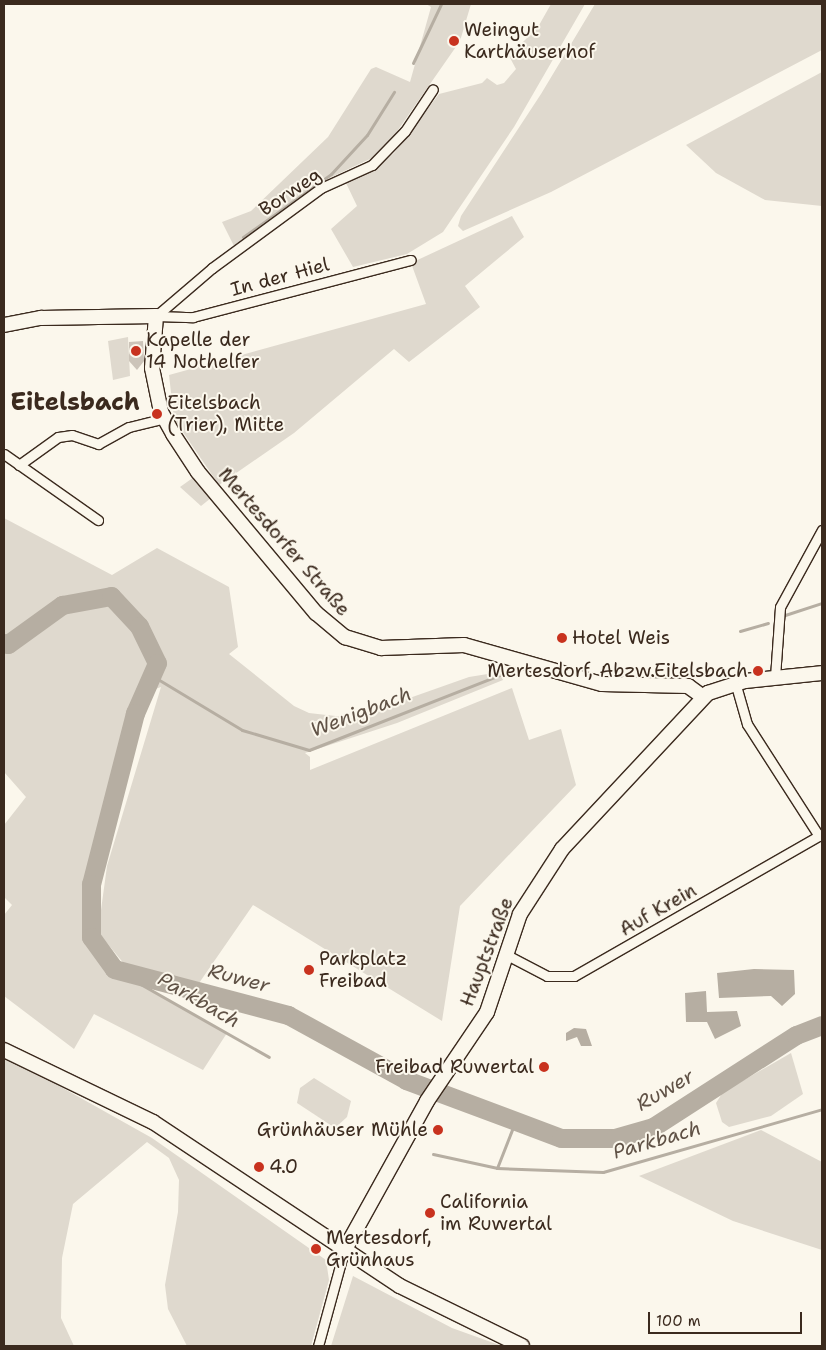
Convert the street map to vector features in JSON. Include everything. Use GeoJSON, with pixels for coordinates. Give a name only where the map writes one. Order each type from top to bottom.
{"type":"FeatureCollection","features":[{"type":"Feature","properties":{"kind":"street","name":"Borweg"},"geometry":{"type":"LineString","coordinates":[[156,316],[212,268],[321,188],[372,165],[405,131],[433,89]]}},
{"type":"Feature","properties":{"kind":"street","name":"In der Hiel"},"geometry":{"type":"LineString","coordinates":[[156,316],[193,317],[411,260]]}},
{"type":"Feature","properties":{"kind":"street"},"geometry":{"type":"LineString","coordinates":[[4,325],[41,318],[156,316]]}},
{"type":"Feature","properties":{"kind":"street","name":"Mertesdorfer Straße"},"geometry":{"type":"LineString","coordinates":[[156,316],[152,368],[164,418],[204,479],[320,617],[341,635],[381,648],[464,646],[506,659],[612,686],[688,686],[703,697]]}},
{"type":"Feature","properties":{"kind":"street"},"geometry":{"type":"LineString","coordinates":[[19,464],[58,437],[72,435],[98,444],[129,427],[164,418]]}},
{"type":"Feature","properties":{"kind":"street"},"geometry":{"type":"LineString","coordinates":[[4,454],[98,520]]}},
{"type":"Feature","properties":{"kind":"street"},"geometry":{"type":"LineString","coordinates":[[775,677],[780,607],[822,530]]}},
{"type":"Feature","properties":{"kind":"street","name":"Hauptstraße"},"geometry":{"type":"LineString","coordinates":[[344,1251],[427,1101],[487,1012],[520,914],[548,866],[703,697],[735,682],[822,673]]}},
{"type":"Feature","properties":{"kind":"street"},"geometry":{"type":"LineString","coordinates":[[735,682],[747,724],[821,835]]}},
{"type":"Feature","properties":{"kind":"street","name":"Auf Krein"},"geometry":{"type":"LineString","coordinates":[[505,954],[546,976],[574,976],[821,835]]}},
{"type":"Feature","properties":{"kind":"street"},"geometry":{"type":"LineString","coordinates":[[4,1050],[153,1122],[344,1251],[460,1318],[522,1346]]}},
{"type":"Feature","properties":{"kind":"street"},"geometry":{"type":"LineString","coordinates":[[318,1346],[344,1251]]}},
{"type":"Feature","properties":{"kind":"shaded area"},"geometry":{"type":"Polygon","coordinates":[[[426,4],[471,4],[460,41],[391,140],[374,157],[321,182],[234,246],[222,222],[251,211],[328,137],[371,69],[376,67],[410,82],[431,7],[426,4]]]}},
{"type":"Feature","properties":{"kind":"shaded area"},"geometry":{"type":"Polygon","coordinates":[[[551,4],[585,4],[514,127],[443,232],[407,254],[353,267],[331,229],[357,206],[346,183],[371,172],[394,153],[439,94],[482,83],[487,78],[497,85],[504,83],[516,69],[509,56],[538,27],[551,4]]]}},
{"type":"Feature","properties":{"kind":"shaded area"},"geometry":{"type":"Polygon","coordinates":[[[595,4],[822,4],[822,50],[551,192],[463,231],[458,226],[461,216],[541,94],[595,4]]]}},
{"type":"Feature","properties":{"kind":"shaded area"},"geometry":{"type":"Polygon","coordinates":[[[822,72],[822,206],[765,200],[716,173],[686,145],[822,72]]]}},
{"type":"Feature","properties":{"kind":"shaded area"},"geometry":{"type":"Polygon","coordinates":[[[512,216],[524,237],[465,286],[480,307],[409,362],[394,349],[294,433],[219,485],[174,419],[169,375],[426,304],[411,263],[512,216]]]}},
{"type":"Feature","properties":{"kind":"shaded area"},"geometry":{"type":"Polygon","coordinates":[[[128,337],[130,376],[113,380],[108,341],[128,337]]]}},
{"type":"Feature","properties":{"kind":"shaded area"},"geometry":{"type":"Polygon","coordinates":[[[194,477],[211,498],[201,506],[180,487],[194,477]]]}},
{"type":"Feature","properties":{"kind":"shaded area"},"geometry":{"type":"Polygon","coordinates":[[[4,518],[112,575],[157,548],[229,587],[238,647],[229,654],[294,706],[309,713],[353,718],[469,677],[500,672],[503,680],[397,723],[305,753],[310,757],[310,770],[512,688],[529,740],[561,729],[576,785],[460,906],[442,1021],[253,905],[197,986],[125,965],[98,932],[107,866],[161,687],[144,693],[135,713],[91,884],[91,937],[114,969],[227,1033],[203,1070],[94,1014],[74,1049],[4,996],[4,915],[12,905],[4,897],[4,825],[26,797],[4,772],[4,518]]]}},
{"type":"Feature","properties":{"kind":"shaded area"},"geometry":{"type":"Polygon","coordinates":[[[754,969],[794,970],[795,994],[782,1006],[771,996],[719,998],[717,973],[754,969]]]}},
{"type":"Feature","properties":{"kind":"shaded area"},"geometry":{"type":"Polygon","coordinates":[[[706,991],[707,1012],[737,1011],[741,1026],[715,1039],[707,1022],[686,1022],[685,993],[706,991]]]}},
{"type":"Feature","properties":{"kind":"shaded area"},"geometry":{"type":"Polygon","coordinates":[[[574,1028],[586,1029],[592,1046],[581,1046],[577,1037],[566,1041],[566,1033],[574,1028]]]}},
{"type":"Feature","properties":{"kind":"shaded area"},"geometry":{"type":"Polygon","coordinates":[[[791,1053],[803,1094],[771,1116],[729,1127],[722,1122],[716,1103],[723,1092],[791,1053]]]}},
{"type":"Feature","properties":{"kind":"shaded area"},"geometry":{"type":"Polygon","coordinates":[[[4,1055],[152,1138],[326,1260],[329,1280],[311,1346],[187,1346],[168,1309],[165,1285],[178,1212],[179,1180],[169,1158],[147,1142],[73,1204],[62,1258],[61,1318],[74,1346],[4,1346],[4,1055]]]}},
{"type":"Feature","properties":{"kind":"shaded area"},"geometry":{"type":"Polygon","coordinates":[[[314,1078],[351,1101],[347,1117],[335,1128],[297,1103],[300,1088],[314,1078]]]}},
{"type":"Feature","properties":{"kind":"shaded area"},"geometry":{"type":"Polygon","coordinates":[[[761,1130],[822,1162],[822,1250],[733,1221],[639,1176],[761,1130]]]}},
{"type":"Feature","properties":{"kind":"shaded area"},"geometry":{"type":"Polygon","coordinates":[[[353,1276],[452,1328],[502,1346],[331,1346],[353,1276]]]}},
{"type":"Feature","properties":{"kind":"building","name":"Kapelle der 14 Nothelfer"},"geometry":{"type":"Polygon","coordinates":[[[143,341],[144,361],[137,370],[129,361],[129,342],[143,341]]]}},
{"type":"Feature","properties":{"kind":"waterway"},"geometry":{"type":"LineString","coordinates":[[413,63],[441,4]]}},
{"type":"Feature","properties":{"kind":"waterway"},"geometry":{"type":"LineString","coordinates":[[243,237],[331,174],[367,135],[394,92]]}},
{"type":"Feature","properties":{"kind":"waterway","name":"Ruwer"},"geometry":{"type":"LineString","coordinates":[[4,643],[8,644],[62,605],[111,596],[139,626],[157,663],[135,713],[91,884],[91,937],[114,969],[288,1015],[406,1080],[561,1138],[615,1138],[653,1127],[796,1035],[822,1025]]}},
{"type":"Feature","properties":{"kind":"waterway","name":"Wenigbach"},"geometry":{"type":"LineString","coordinates":[[785,615],[822,603]]}},
{"type":"Feature","properties":{"kind":"waterway","name":"Wenigbach"},"geometry":{"type":"LineString","coordinates":[[740,631],[768,623]]}},
{"type":"Feature","properties":{"kind":"waterway","name":"Wenigbach"},"geometry":{"type":"LineString","coordinates":[[151,675],[242,730],[309,750],[504,673]]}},
{"type":"Feature","properties":{"kind":"waterway","name":"Parkbach"},"geometry":{"type":"LineString","coordinates":[[114,969],[269,1057]]}},
{"type":"Feature","properties":{"kind":"waterway","name":"Parkbach"},"geometry":{"type":"LineString","coordinates":[[433,1154],[497,1168],[603,1172],[822,1109]]}},
{"type":"Feature","properties":{"kind":"waterway","name":"Parkbach"},"geometry":{"type":"LineString","coordinates":[[497,1168],[515,1122]]}},
{"type":"Feature","properties":{"kind":"place","name":"Weingut Karthäuserhof"},"geometry":{"type":"Point","coordinates":[454,41]}},
{"type":"Feature","properties":{"kind":"place","name":"Kapelle der 14 Nothelfer"},"geometry":{"type":"Point","coordinates":[136,351]}},
{"type":"Feature","properties":{"kind":"place","name":"Eitelsbach (Trier), Mitte"},"geometry":{"type":"Point","coordinates":[157,414]}},
{"type":"Feature","properties":{"kind":"place","name":"Hotel Weis"},"geometry":{"type":"Point","coordinates":[562,638]}},
{"type":"Feature","properties":{"kind":"place","name":"Mertesdorf, Abzw.Eitelsbach"},"geometry":{"type":"Point","coordinates":[758,671]}},
{"type":"Feature","properties":{"kind":"place","name":"Parkplatz Freibad"},"geometry":{"type":"Point","coordinates":[309,970]}},
{"type":"Feature","properties":{"kind":"place","name":"Freibad Ruwertal"},"geometry":{"type":"Point","coordinates":[544,1067]}},
{"type":"Feature","properties":{"kind":"place","name":"Grünhäuser Mühle"},"geometry":{"type":"Point","coordinates":[438,1130]}},
{"type":"Feature","properties":{"kind":"place","name":"4.0"},"geometry":{"type":"Point","coordinates":[259,1167]}},
{"type":"Feature","properties":{"kind":"place","name":"California im Ruwertal"},"geometry":{"type":"Point","coordinates":[430,1213]}},
{"type":"Feature","properties":{"kind":"place","name":"Mertesdorf, Grünhaus"},"geometry":{"type":"Point","coordinates":[316,1249]}},
{"type":"Feature","properties":{"kind":"district","name":"Eitelsbach"},"geometry":{"type":"Point","coordinates":[75,403]}}]}
